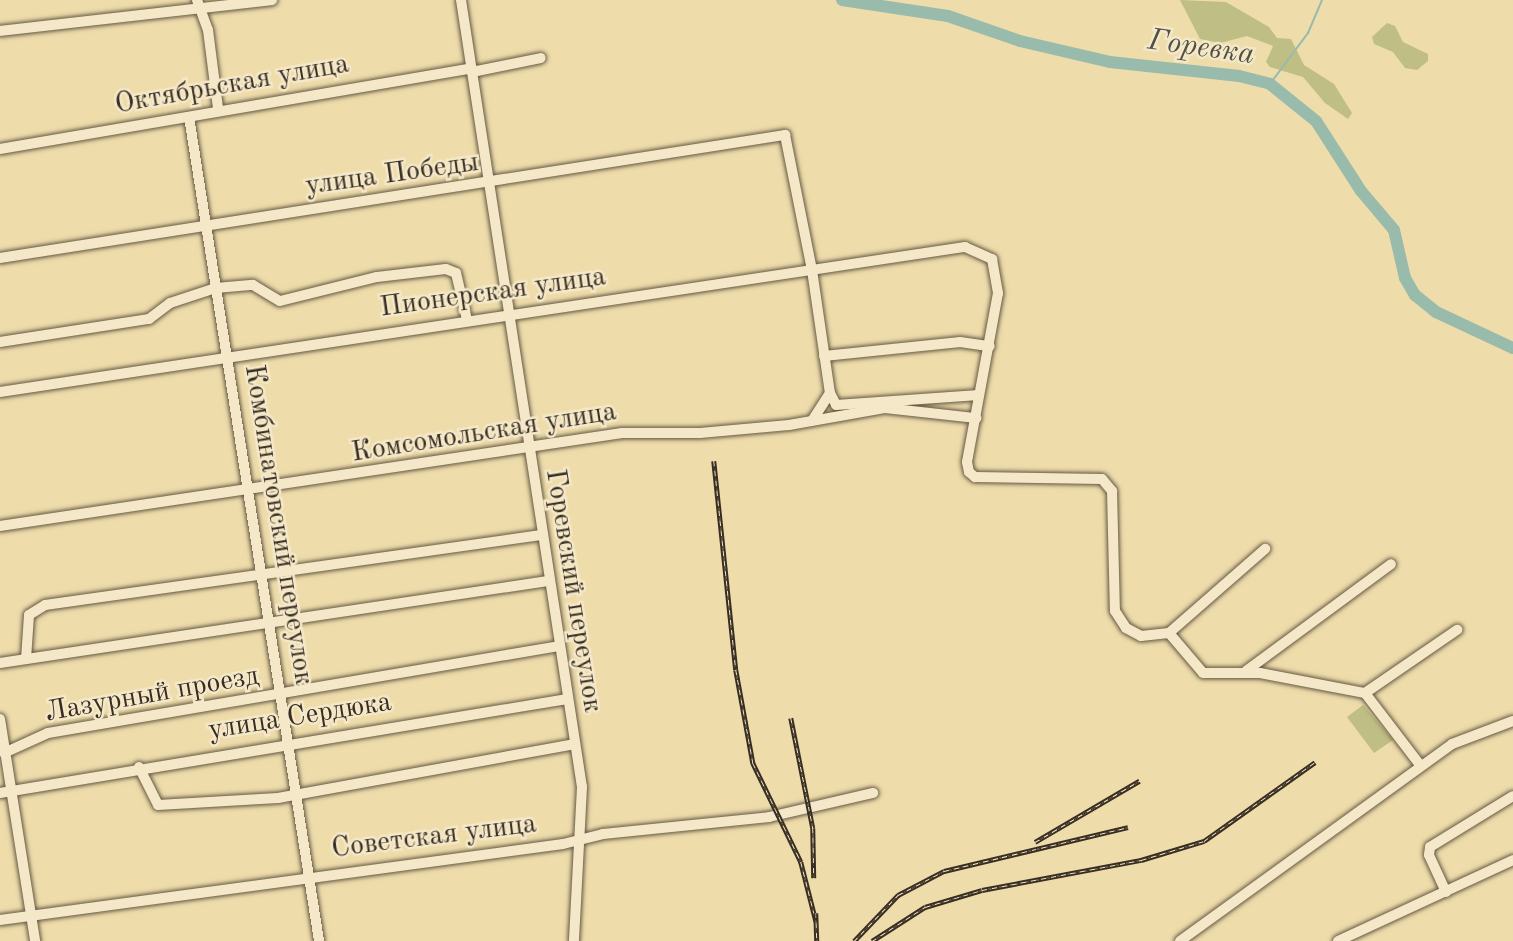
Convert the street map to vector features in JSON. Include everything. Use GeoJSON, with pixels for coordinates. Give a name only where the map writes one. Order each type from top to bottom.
{"type":"FeatureCollection","features":[{"type":"Feature","properties":{"kind":"street"},"geometry":{"type":"LineString","coordinates":[[0,31],[198,5],[272,0]]}},
{"type":"Feature","properties":{"kind":"street","name":"Горевский переулок"},"geometry":{"type":"LineString","coordinates":[[461,0],[584,813],[574,941]]}},
{"type":"Feature","properties":{"kind":"street"},"geometry":{"type":"LineString","coordinates":[[198,5],[208,30],[218,108]]}},
{"type":"Feature","properties":{"kind":"street","name":"Октябрьская улица"},"geometry":{"type":"LineString","coordinates":[[0,149],[189,117],[218,108],[541,58]]}},
{"type":"Feature","properties":{"kind":"street","name":"Комбинатовский переулок"},"geometry":{"type":"LineString","coordinates":[[189,117],[271,620],[319,941]]}},
{"type":"Feature","properties":{"kind":"street","name":"улица Победы"},"geometry":{"type":"LineString","coordinates":[[0,258],[490,184],[780,135],[789,139],[812,270]]}},
{"type":"Feature","properties":{"kind":"street","name":"Пионерская улица"},"geometry":{"type":"LineString","coordinates":[[0,392],[965,247],[992,259],[998,293],[990,346]]}},
{"type":"Feature","properties":{"kind":"street"},"geometry":{"type":"LineString","coordinates":[[0,342],[149,319],[170,303],[216,288],[253,285],[280,301],[377,277],[452,270],[467,320]]}},
{"type":"Feature","properties":{"kind":"street"},"geometry":{"type":"LineString","coordinates":[[812,270],[830,393],[836,405],[979,395]]}},
{"type":"Feature","properties":{"kind":"street"},"geometry":{"type":"LineString","coordinates":[[824,356],[960,342],[990,346],[967,462],[975,477],[1102,480],[1112,491],[1115,611],[1126,628],[1141,636],[1169,633],[1265,549]]}},
{"type":"Feature","properties":{"kind":"street"},"geometry":{"type":"LineString","coordinates":[[812,421],[830,393]]}},
{"type":"Feature","properties":{"kind":"street","name":"Комсомольская улица"},"geometry":{"type":"LineString","coordinates":[[0,526],[528,450],[622,433],[700,433],[812,421],[885,408],[976,418]]}},
{"type":"Feature","properties":{"kind":"street"},"geometry":{"type":"LineString","coordinates":[[26,659],[26,624],[34,609],[45,605],[541,535]]}},
{"type":"Feature","properties":{"kind":"street"},"geometry":{"type":"LineString","coordinates":[[1246,671],[1391,564]]}},
{"type":"Feature","properties":{"kind":"street"},"geometry":{"type":"LineString","coordinates":[[0,663],[271,620],[548,581]]}},
{"type":"Feature","properties":{"kind":"street"},"geometry":{"type":"LineString","coordinates":[[1365,693],[1457,630]]}},
{"type":"Feature","properties":{"kind":"street"},"geometry":{"type":"LineString","coordinates":[[1169,633],[1203,673],[1246,671],[1365,693],[1420,765]]}},
{"type":"Feature","properties":{"kind":"street","name":"Лазурный проезд"},"geometry":{"type":"LineString","coordinates":[[4,753],[48,733],[559,646]]}},
{"type":"Feature","properties":{"kind":"street","name":"улица Сердюка"},"geometry":{"type":"LineString","coordinates":[[5,792],[289,741],[567,699]]}},
{"type":"Feature","properties":{"kind":"street"},"geometry":{"type":"LineString","coordinates":[[0,719],[5,792],[35,941]]}},
{"type":"Feature","properties":{"kind":"street"},"geometry":{"type":"LineString","coordinates":[[1180,941],[1420,765],[1471,734],[1513,721]]}},
{"type":"Feature","properties":{"kind":"street"},"geometry":{"type":"LineString","coordinates":[[139,767],[158,805],[278,798],[295,792],[575,744]]}},
{"type":"Feature","properties":{"kind":"street","name":"Советская улица"},"geometry":{"type":"LineString","coordinates":[[0,920],[31,918],[311,875],[769,817],[873,793]]}},
{"type":"Feature","properties":{"kind":"street"},"geometry":{"type":"LineString","coordinates":[[1446,892],[1429,855],[1430,847],[1513,796]]}},
{"type":"Feature","properties":{"kind":"street"},"geometry":{"type":"LineString","coordinates":[[1338,941],[1513,860]]}},
{"type":"Feature","properties":{"kind":"shaded area"},"geometry":{"type":"Polygon","coordinates":[[[1180,0],[1226,2],[1269,27],[1277,38],[1291,39],[1304,65],[1334,84],[1352,113],[1348,119],[1325,103],[1303,77],[1270,67],[1266,62],[1273,46],[1247,36],[1220,43],[1200,39],[1180,0]]]}},
{"type":"Feature","properties":{"kind":"shaded area"},"geometry":{"type":"Polygon","coordinates":[[[1387,23],[1395,26],[1403,42],[1428,54],[1428,61],[1417,70],[1405,68],[1393,52],[1374,44],[1372,37],[1387,23]]]}},
{"type":"Feature","properties":{"kind":"shaded area"},"geometry":{"type":"Polygon","coordinates":[[[1363,705],[1393,740],[1374,753],[1347,717],[1363,705]]]}},
{"type":"Feature","properties":{"kind":"waterway","name":"Горевка"},"geometry":{"type":"LineString","coordinates":[[842,0],[948,16],[1020,41],[1110,62],[1239,76],[1270,84],[1316,121],[1361,191],[1394,230],[1405,278],[1415,295],[1436,312],[1513,348]]}},
{"type":"Feature","properties":{"kind":"waterway"},"geometry":{"type":"LineString","coordinates":[[1270,84],[1308,33],[1322,0]]}},
{"type":"Feature","properties":{"kind":"railway"},"geometry":{"type":"LineString","coordinates":[[714,461],[736,670],[753,763],[801,862],[816,921]]}},
{"type":"Feature","properties":{"kind":"railway"},"geometry":{"type":"LineString","coordinates":[[791,718],[813,828],[814,878]]}},
{"type":"Feature","properties":{"kind":"railway"},"geometry":{"type":"LineString","coordinates":[[872,941],[925,907],[982,890],[1141,860],[1204,841],[1315,762]]}},
{"type":"Feature","properties":{"kind":"railway"},"geometry":{"type":"LineString","coordinates":[[1035,842],[1139,781]]}},
{"type":"Feature","properties":{"kind":"railway"},"geometry":{"type":"LineString","coordinates":[[854,941],[898,895],[944,871],[1128,827]]}},
{"type":"Feature","properties":{"kind":"railway"},"geometry":{"type":"LineString","coordinates":[[816,913],[817,941]]}}]}
